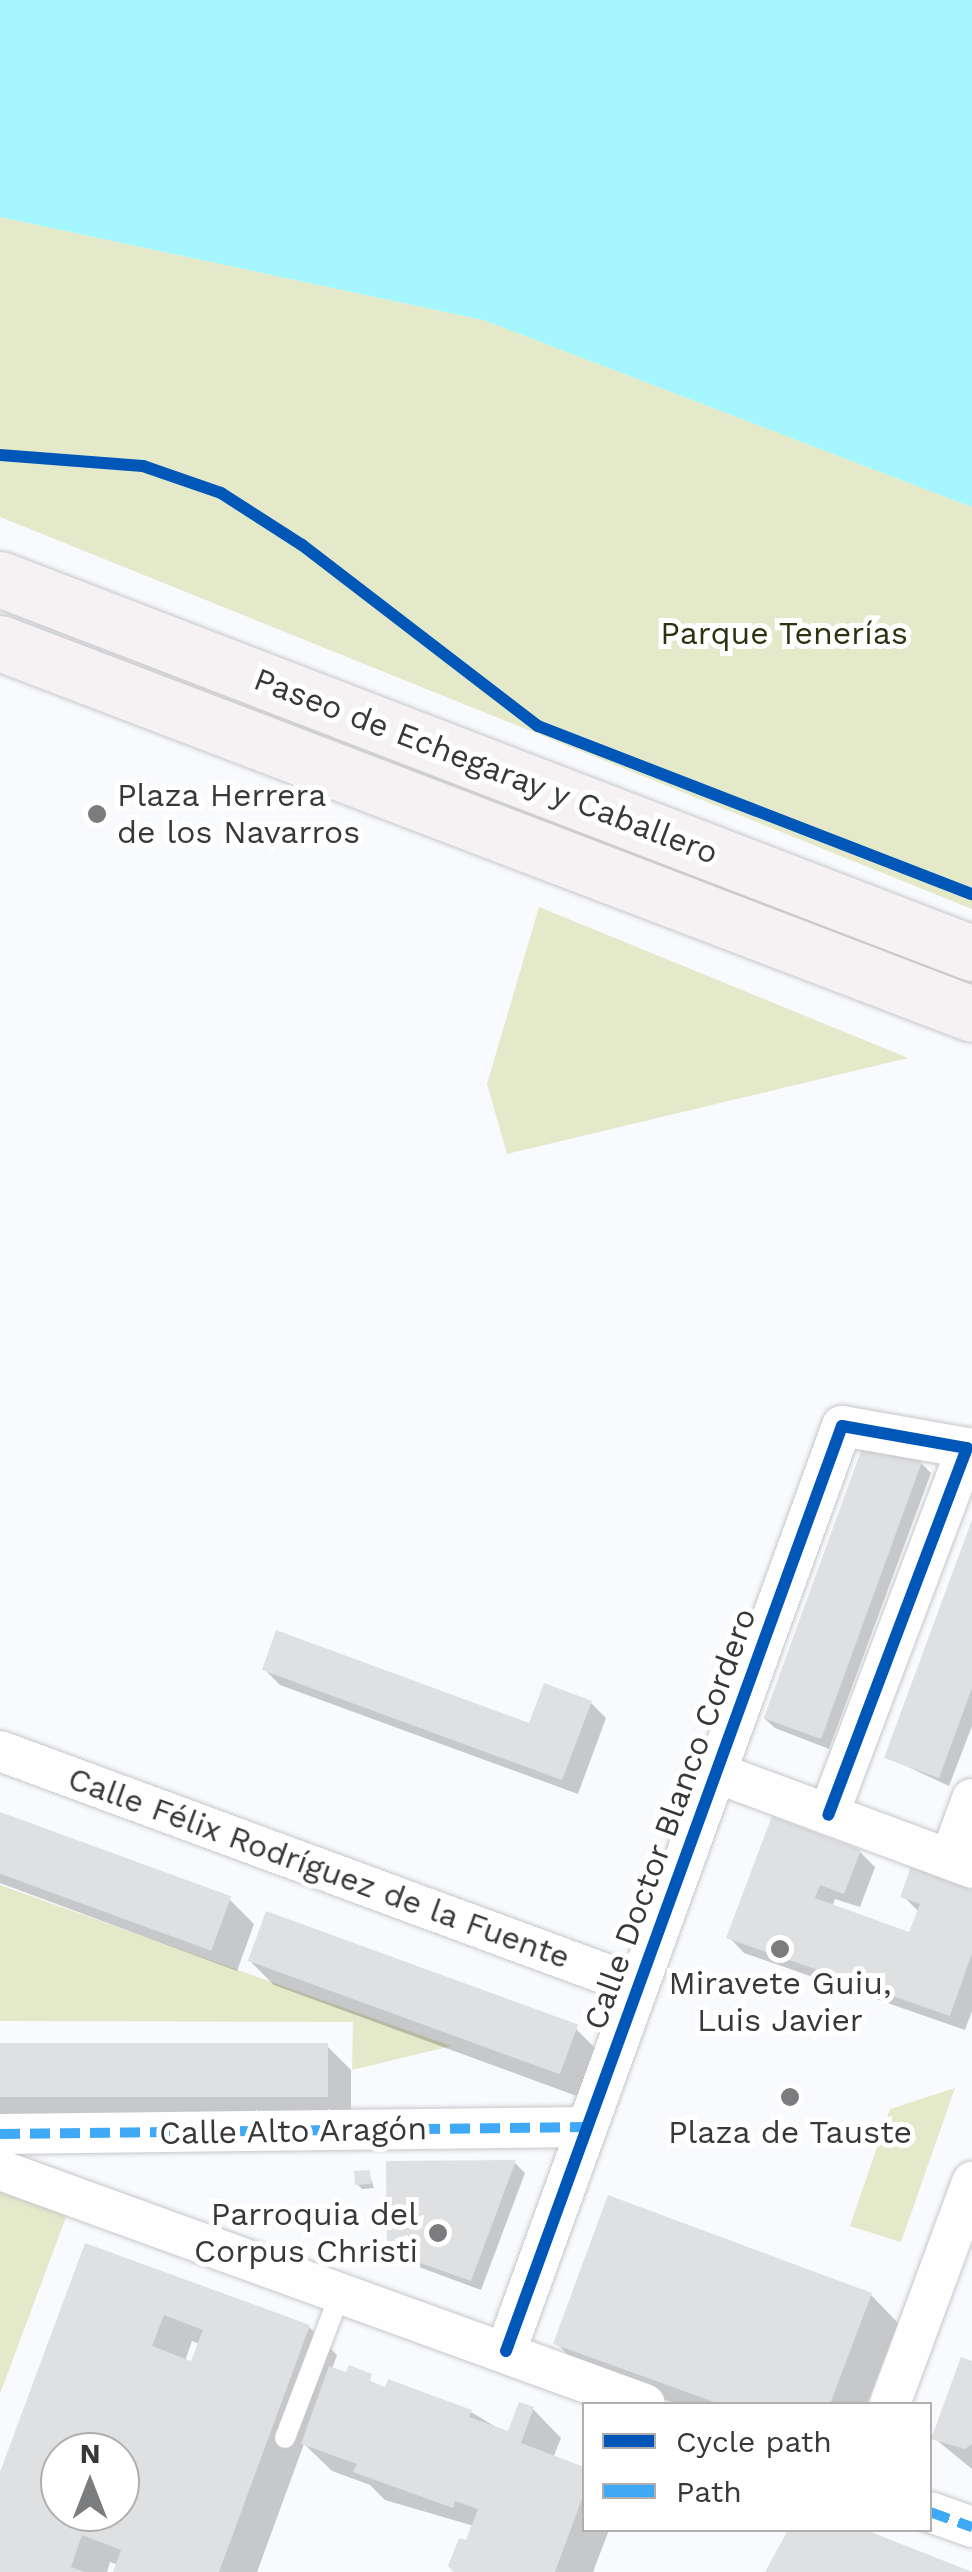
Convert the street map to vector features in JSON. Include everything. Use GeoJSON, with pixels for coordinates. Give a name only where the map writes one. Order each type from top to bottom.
{"type":"FeatureCollection","features":[{"type":"Feature","properties":{"kind":"main road","name":"Paseo de Echegaray y Caballero"},"geometry":{"type":"LineString","coordinates":[[0,579],[972,953]]}},
{"type":"Feature","properties":{"kind":"main road","name":"Paseo de Echegaray y Caballero"},"geometry":{"type":"LineString","coordinates":[[0,642],[972,1014]]}},
{"type":"Feature","properties":{"kind":"street","name":"Calle Doctor Blanco Cordero"},"geometry":{"type":"LineString","coordinates":[[506,2351],[842,1426],[970,1442],[828,1814]]}},
{"type":"Feature","properties":{"kind":"street","name":"Calle Félix Rodríguez de la Fuente"},"geometry":{"type":"LineString","coordinates":[[0,1751],[638,1986]]}},
{"type":"Feature","properties":{"kind":"street"},"geometry":{"type":"LineString","coordinates":[[717,1772],[961,1864],[972,1799]]}},
{"type":"Feature","properties":{"kind":"street","name":"Calle Alto Aragón"},"geometry":{"type":"LineString","coordinates":[[0,2134],[586,2127]]}},
{"type":"Feature","properties":{"kind":"street"},"geometry":{"type":"LineString","coordinates":[[0,2170],[640,2402]]}},
{"type":"Feature","properties":{"kind":"street"},"geometry":{"type":"LineString","coordinates":[[891,2402],[972,2182]]}},
{"type":"Feature","properties":{"kind":"street"},"geometry":{"type":"LineString","coordinates":[[932,2513],[972,2527]]}},
{"type":"Feature","properties":{"kind":"lane"},"geometry":{"type":"LineString","coordinates":[[285,2438],[341,2291]]}},
{"type":"Feature","properties":{"kind":"green space","name":"Parque Tenerías"},"geometry":{"type":"Polygon","coordinates":[[[0,217],[483,320],[972,507],[972,909],[0,517],[0,217]]]}},
{"type":"Feature","properties":{"kind":"green space"},"geometry":{"type":"Polygon","coordinates":[[[539,907],[908,1058],[507,1154],[487,1084],[539,907]]]}},
{"type":"Feature","properties":{"kind":"green space"},"geometry":{"type":"Polygon","coordinates":[[[0,1885],[451,2046],[352,2070],[353,2022],[0,2021],[0,1885]]]}},
{"type":"Feature","properties":{"kind":"green space"},"geometry":{"type":"Polygon","coordinates":[[[955,2088],[901,2242],[850,2226],[890,2109],[955,2088]]]}},
{"type":"Feature","properties":{"kind":"green space"},"geometry":{"type":"Polygon","coordinates":[[[0,2170],[75,2193],[0,2394],[0,2170]]]}},
{"type":"Feature","properties":{"kind":"water"},"geometry":{"type":"Polygon","coordinates":[[[0,0],[972,0],[972,507],[483,320],[0,217],[0,0]]]}},
{"type":"Feature","properties":{"kind":"building"},"geometry":{"type":"Polygon","coordinates":[[[865,1440],[922,1461],[821,1739],[764,1718],[865,1440]]]}},
{"type":"Feature","properties":{"kind":"building"},"geometry":{"type":"Polygon","coordinates":[[[972,1520],[972,1688],[939,1778],[884,1758],[972,1520]]]}},
{"type":"Feature","properties":{"kind":"building"},"geometry":{"type":"Polygon","coordinates":[[[276,1630],[529,1723],[544,1683],[592,1701],[562,1780],[262,1670],[276,1630]]]}},
{"type":"Feature","properties":{"kind":"building"},"geometry":{"type":"Polygon","coordinates":[[[0,1812],[231,1896],[211,1951],[0,1874],[0,1812]]]}},
{"type":"Feature","properties":{"kind":"building"},"geometry":{"type":"Polygon","coordinates":[[[772,1816],[861,1850],[844,1894],[820,1885],[815,1898],[909,1932],[920,1904],[900,1897],[911,1867],[972,1890],[972,1953],[950,2016],[726,1938],[772,1816]]]}},
{"type":"Feature","properties":{"kind":"building"},"geometry":{"type":"Polygon","coordinates":[[[266,1911],[578,2025],[560,2074],[248,1961],[266,1911]]]}},
{"type":"Feature","properties":{"kind":"building"},"geometry":{"type":"Polygon","coordinates":[[[0,2043],[328,2043],[328,2097],[0,2097],[0,2043]]]}},
{"type":"Feature","properties":{"kind":"building","name":"Parroquia del Corpus Christi"},"geometry":{"type":"Polygon","coordinates":[[[516,2160],[471,2281],[387,2251],[386,2161],[516,2160]]]}},
{"type":"Feature","properties":{"kind":"building"},"geometry":{"type":"Polygon","coordinates":[[[370,2170],[371,2184],[355,2185],[354,2171],[370,2170]]]}},
{"type":"Feature","properties":{"kind":"building"},"geometry":{"type":"Polygon","coordinates":[[[608,2195],[872,2293],[831,2402],[714,2402],[553,2344],[608,2195]]]}},
{"type":"Feature","properties":{"kind":"building"},"geometry":{"type":"Polygon","coordinates":[[[85,2243],[310,2325],[219,2572],[113,2572],[121,2550],[82,2535],[71,2567],[84,2572],[0,2572],[0,2472],[85,2243]],[[164,2315],[152,2346],[191,2361],[203,2330],[164,2315]]]}},
{"type":"Feature","properties":{"kind":"building"},"geometry":{"type":"Polygon","coordinates":[[[961,2357],[972,2361],[972,2444],[965,2449],[932,2436],[961,2357]]]}},
{"type":"Feature","properties":{"kind":"building"},"geometry":{"type":"Polygon","coordinates":[[[349,2365],[372,2374],[370,2381],[385,2387],[388,2379],[472,2410],[469,2417],[508,2431],[519,2402],[534,2407],[521,2443],[582,2466],[582,2498],[555,2572],[454,2572],[448,2566],[459,2538],[466,2540],[478,2509],[455,2501],[453,2508],[353,2472],[357,2464],[301,2444],[329,2366],[346,2372],[349,2365]]]}},
{"type":"Feature","properties":{"kind":"building"},"geometry":{"type":"Polygon","coordinates":[[[787,2532],[871,2532],[972,2572],[765,2572],[787,2532]]]}},
{"type":"Feature","properties":{"kind":"marked path"},"geometry":{"type":"LineString","coordinates":[[0,2134],[586,2127]]}},
{"type":"Feature","properties":{"kind":"marked path"},"geometry":{"type":"LineString","coordinates":[[932,2513],[972,2527]]}},
{"type":"Feature","properties":{"kind":"cycle path"},"geometry":{"type":"LineString","coordinates":[[0,455],[143,466],[221,493],[302,545],[538,726],[972,894]]}},
{"type":"Feature","properties":{"kind":"cycle path"},"geometry":{"type":"LineString","coordinates":[[506,2351],[842,1426],[967,1448],[828,1815]]}},
{"type":"Feature","properties":{"kind":"place","name":"Plaza Herrera de los Navarros"},"geometry":{"type":"Point","coordinates":[97,814]}},
{"type":"Feature","properties":{"kind":"place","name":"Miravete Guiu, Luis Javier"},"geometry":{"type":"Point","coordinates":[780,1949]}},
{"type":"Feature","properties":{"kind":"place","name":"Plaza de Tauste"},"geometry":{"type":"Point","coordinates":[790,2097]}},
{"type":"Feature","properties":{"kind":"place","name":"Parroquia del Corpus Christi"},"geometry":{"type":"Point","coordinates":[438,2233]}}]}
